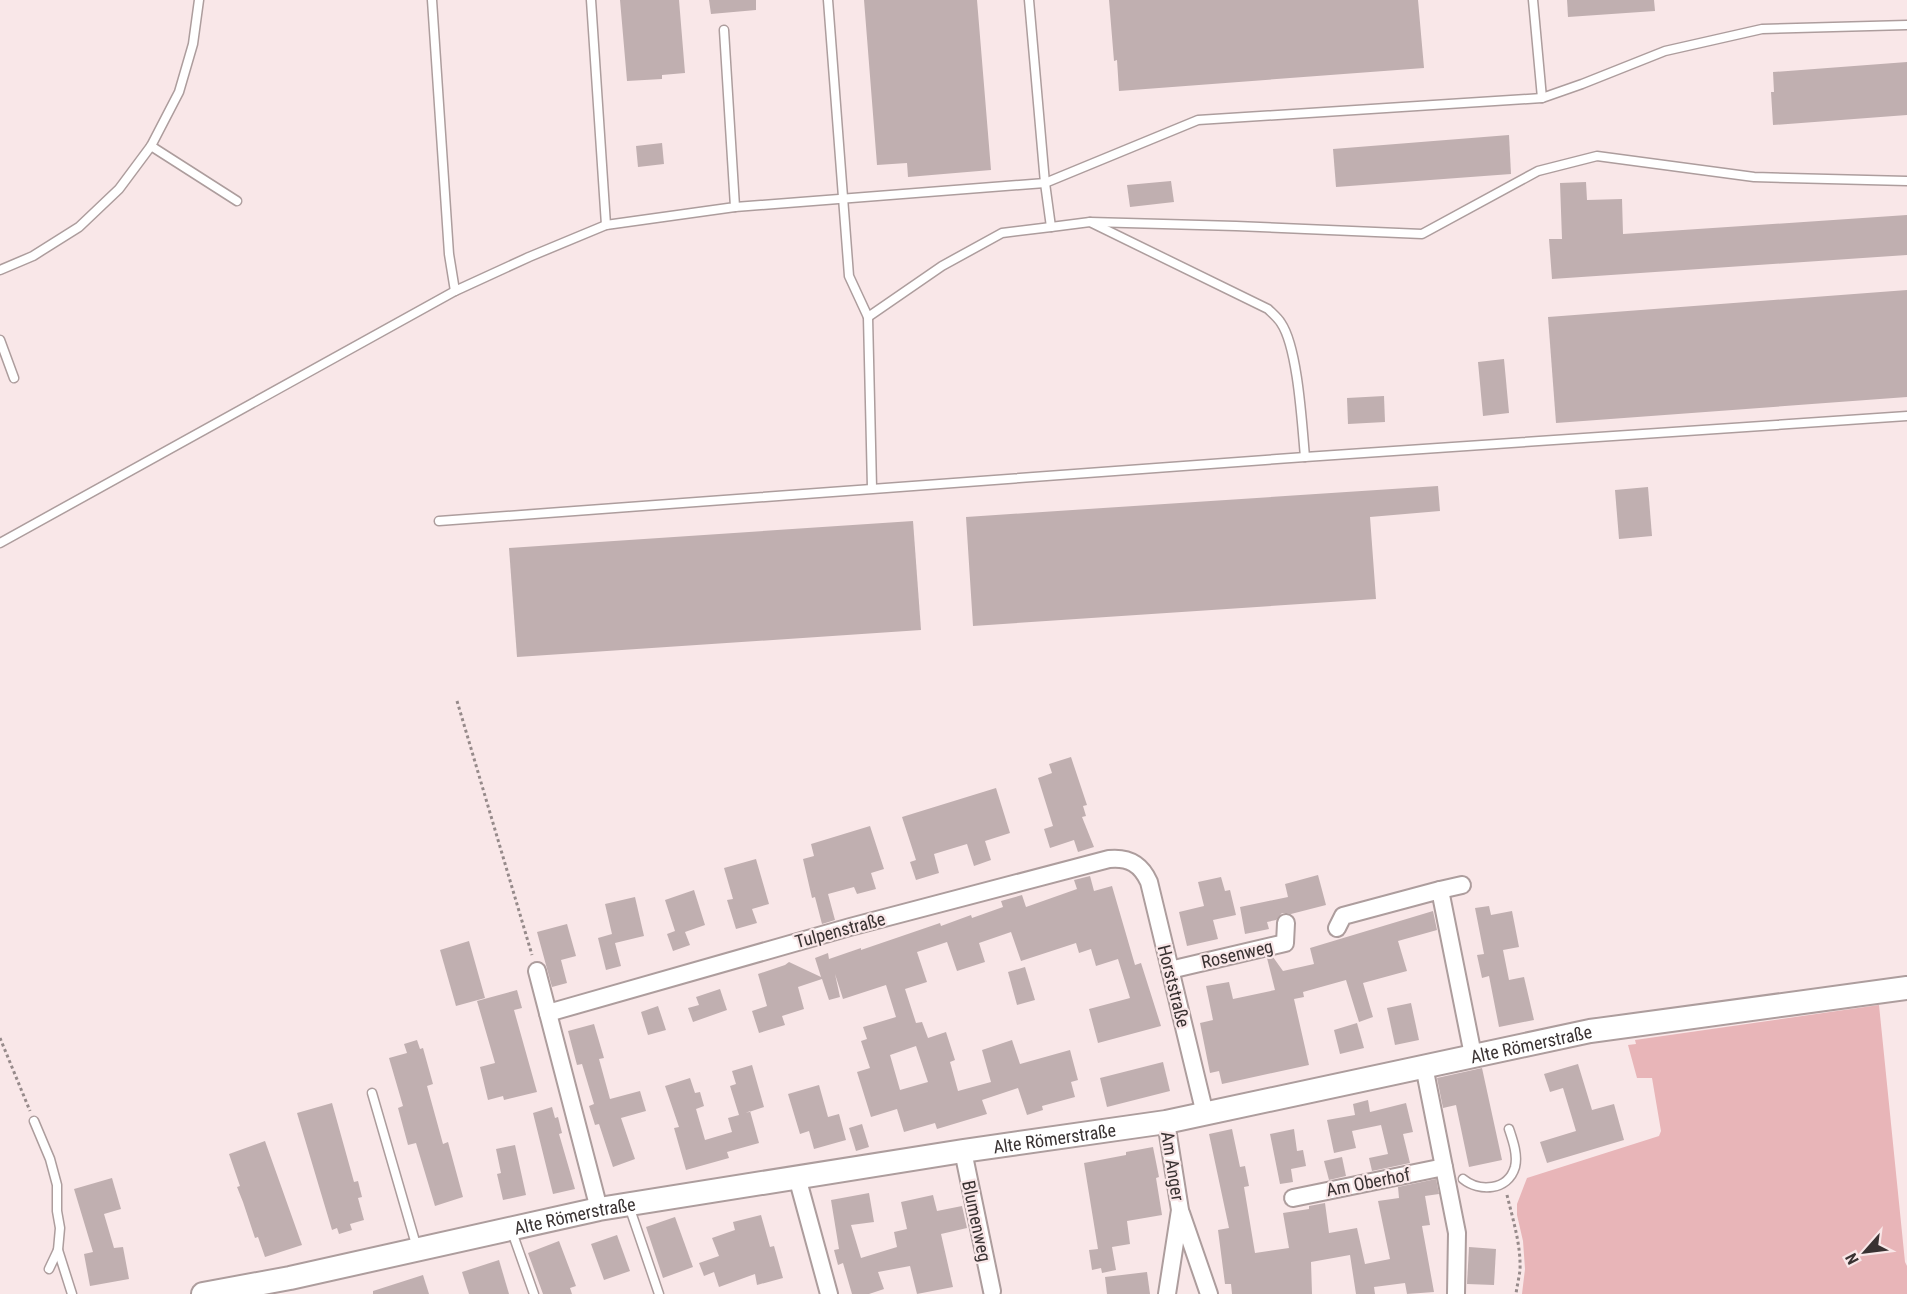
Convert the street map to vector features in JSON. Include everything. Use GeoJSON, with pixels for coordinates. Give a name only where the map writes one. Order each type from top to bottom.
{"type":"FeatureCollection","features":[{"type":"Feature","properties":{"kind":"main road","name":"Alte Römerstraße"},"geometry":{"type":"LineString","coordinates":[[203,1294],[292,1286],[418,1250],[599,1209],[963,1151],[1166,1122],[1590,1031],[1907,988]]}},
{"type":"Feature","properties":{"kind":"street","name":"Tulpenstraße"},"geometry":{"type":"LineString","coordinates":[[548,1013],[850,927],[1109,859],[1126,859],[1134,862]]}},
{"type":"Feature","properties":{"kind":"street","name":"Horststraße"},"geometry":{"type":"LineString","coordinates":[[1134,862],[1141,867],[1149,882],[1205,1114]]}},
{"type":"Feature","properties":{"kind":"street"},"geometry":{"type":"LineString","coordinates":[[1337,928],[1343,916],[1462,885]]}},
{"type":"Feature","properties":{"kind":"street"},"geometry":{"type":"LineString","coordinates":[[1440,891],[1473,1055]]}},
{"type":"Feature","properties":{"kind":"street","name":"Rosenweg"},"geometry":{"type":"LineString","coordinates":[[1170,970],[1286,943],[1286,923]]}},
{"type":"Feature","properties":{"kind":"street"},"geometry":{"type":"LineString","coordinates":[[537,971],[599,1209]]}},
{"type":"Feature","properties":{"kind":"street"},"geometry":{"type":"LineString","coordinates":[[1424,1066],[1457,1233],[1456,1294]]}},
{"type":"Feature","properties":{"kind":"street","name":"Am Anger"},"geometry":{"type":"LineString","coordinates":[[1166,1122],[1180,1210],[1209,1294]]}},
{"type":"Feature","properties":{"kind":"street","name":"Blumenweg"},"geometry":{"type":"LineString","coordinates":[[963,1151],[992,1291]]}},
{"type":"Feature","properties":{"kind":"street","name":"Am Oberhof"},"geometry":{"type":"LineString","coordinates":[[1293,1198],[1444,1167]]}},
{"type":"Feature","properties":{"kind":"street"},"geometry":{"type":"LineString","coordinates":[[797,1177],[829,1294]]}},
{"type":"Feature","properties":{"kind":"street","name":"Am Anger"},"geometry":{"type":"LineString","coordinates":[[1167,1294],[1180,1210]]}},
{"type":"Feature","properties":{"kind":"lane"},"geometry":{"type":"LineString","coordinates":[[0,270],[33,256],[79,227],[119,189],[151,146],[179,92],[193,44],[199,0]]}},
{"type":"Feature","properties":{"kind":"lane"},"geometry":{"type":"LineString","coordinates":[[432,0],[449,254],[455,291]]}},
{"type":"Feature","properties":{"kind":"lane"},"geometry":{"type":"LineString","coordinates":[[591,0],[606,225]]}},
{"type":"Feature","properties":{"kind":"lane"},"geometry":{"type":"LineString","coordinates":[[828,0],[849,276],[868,317],[872,488]]}},
{"type":"Feature","properties":{"kind":"lane"},"geometry":{"type":"LineString","coordinates":[[1029,0],[1051,227]]}},
{"type":"Feature","properties":{"kind":"lane"},"geometry":{"type":"LineString","coordinates":[[1533,0],[1542,98]]}},
{"type":"Feature","properties":{"kind":"lane"},"geometry":{"type":"LineString","coordinates":[[0,543],[455,291],[606,225],[735,207],[1045,183],[1198,120],[1542,98],[1665,51],[1762,29],[1907,25]]}},
{"type":"Feature","properties":{"kind":"lane"},"geometry":{"type":"LineString","coordinates":[[724,30],[735,207]]}},
{"type":"Feature","properties":{"kind":"lane"},"geometry":{"type":"LineString","coordinates":[[151,146],[237,201]]}},
{"type":"Feature","properties":{"kind":"lane"},"geometry":{"type":"LineString","coordinates":[[868,317],[942,266],[1002,233],[1090,222],[1422,234],[1538,171],[1597,156],[1754,177],[1907,181]]}},
{"type":"Feature","properties":{"kind":"lane"},"geometry":{"type":"LineString","coordinates":[[1090,222],[1268,309],[1281,323],[1289,342],[1296,371],[1305,457]]}},
{"type":"Feature","properties":{"kind":"lane"},"geometry":{"type":"LineString","coordinates":[[0,340],[14,378]]}},
{"type":"Feature","properties":{"kind":"lane"},"geometry":{"type":"LineString","coordinates":[[439,521],[1305,457],[1907,416]]}},
{"type":"Feature","properties":{"kind":"lane"},"geometry":{"type":"LineString","coordinates":[[372,1093],[418,1250]]}},
{"type":"Feature","properties":{"kind":"lane"},"geometry":{"type":"LineString","coordinates":[[34,1120],[50,1159],[57,1185],[57,1211],[60,1228],[58,1250],[49,1269]]}},
{"type":"Feature","properties":{"kind":"lane"},"geometry":{"type":"LineString","coordinates":[[1463,1179],[1483,1188],[1493,1188],[1511,1176],[1516,1156],[1509,1129]]}},
{"type":"Feature","properties":{"kind":"lane"},"geometry":{"type":"LineString","coordinates":[[628,1204],[659,1294]]}},
{"type":"Feature","properties":{"kind":"lane"},"geometry":{"type":"LineString","coordinates":[[511,1229],[534,1294]]}},
{"type":"Feature","properties":{"kind":"lane"},"geometry":{"type":"LineString","coordinates":[[58,1250],[72,1294]]}},
{"type":"Feature","properties":{"kind":"path"},"geometry":{"type":"LineString","coordinates":[[457,701],[537,971]]}},
{"type":"Feature","properties":{"kind":"path"},"geometry":{"type":"LineString","coordinates":[[0,1038],[34,1120]]}},
{"type":"Feature","properties":{"kind":"path"},"geometry":{"type":"LineString","coordinates":[[1505,1182],[1519,1249],[1520,1271],[1516,1294]]}},
{"type":"Feature","properties":{"kind":"shaded area"},"geometry":{"type":"Polygon","coordinates":[[[1879,1005],[1907,1266],[1907,1294],[1522,1294],[1525,1269],[1517,1204],[1527,1178],[1659,1136],[1661,1131],[1652,1078],[1637,1078],[1628,1045],[1636,1044],[1635,1040],[1879,1005]]]}},
{"type":"Feature","properties":{"kind":"building"},"geometry":{"type":"Polygon","coordinates":[[[620,0],[679,0],[685,73],[662,75],[662,79],[627,81],[620,0]]]}},
{"type":"Feature","properties":{"kind":"building"},"geometry":{"type":"Polygon","coordinates":[[[709,0],[756,0],[756,10],[711,14],[709,0]]]}},
{"type":"Feature","properties":{"kind":"building"},"geometry":{"type":"Polygon","coordinates":[[[864,0],[977,0],[991,170],[908,177],[907,163],[877,165],[864,0]]]}},
{"type":"Feature","properties":{"kind":"building"},"geometry":{"type":"Polygon","coordinates":[[[1109,0],[1418,0],[1424,68],[1119,91],[1109,0]]]}},
{"type":"Feature","properties":{"kind":"building"},"geometry":{"type":"Polygon","coordinates":[[[1567,0],[1654,0],[1655,11],[1568,17],[1567,0]]]}},
{"type":"Feature","properties":{"kind":"building"},"geometry":{"type":"Polygon","coordinates":[[[1907,62],[1907,115],[1773,125],[1771,92],[1774,92],[1773,72],[1907,62]]]}},
{"type":"Feature","properties":{"kind":"building"},"geometry":{"type":"Polygon","coordinates":[[[1509,135],[1511,174],[1336,187],[1333,149],[1509,135]]]}},
{"type":"Feature","properties":{"kind":"building"},"geometry":{"type":"Polygon","coordinates":[[[662,143],[664,164],[638,167],[636,146],[662,143]]]}},
{"type":"Feature","properties":{"kind":"building"},"geometry":{"type":"Polygon","coordinates":[[[1171,181],[1174,202],[1130,207],[1127,185],[1171,181]]]}},
{"type":"Feature","properties":{"kind":"building"},"geometry":{"type":"Polygon","coordinates":[[[1586,182],[1587,200],[1622,199],[1623,234],[1907,215],[1907,255],[1552,279],[1549,239],[1562,239],[1560,183],[1586,182]]]}},
{"type":"Feature","properties":{"kind":"building"},"geometry":{"type":"Polygon","coordinates":[[[1907,290],[1907,397],[1556,423],[1548,317],[1907,290]]]}},
{"type":"Feature","properties":{"kind":"building"},"geometry":{"type":"Polygon","coordinates":[[[1504,359],[1509,413],[1483,416],[1478,362],[1504,359]]]}},
{"type":"Feature","properties":{"kind":"building"},"geometry":{"type":"Polygon","coordinates":[[[1384,396],[1385,422],[1348,424],[1347,398],[1384,396]]]}},
{"type":"Feature","properties":{"kind":"building"},"geometry":{"type":"Polygon","coordinates":[[[1438,486],[1440,511],[1370,517],[1376,599],[973,626],[966,517],[1438,486]]]}},
{"type":"Feature","properties":{"kind":"building"},"geometry":{"type":"Polygon","coordinates":[[[1648,487],[1652,536],[1619,539],[1615,490],[1648,487]]]}},
{"type":"Feature","properties":{"kind":"building"},"geometry":{"type":"Polygon","coordinates":[[[913,521],[921,630],[517,657],[509,548],[913,521]]]}},
{"type":"Feature","properties":{"kind":"building"},"geometry":{"type":"Polygon","coordinates":[[[1071,757],[1087,805],[1083,806],[1086,816],[1082,817],[1094,847],[1078,852],[1074,840],[1050,848],[1044,829],[1053,826],[1038,778],[1052,773],[1049,764],[1071,757]]]}},
{"type":"Feature","properties":{"kind":"building"},"geometry":{"type":"Polygon","coordinates":[[[996,788],[1010,833],[985,841],[991,860],[974,866],[967,844],[934,854],[939,873],[916,880],[910,862],[916,860],[902,817],[996,788]]]}},
{"type":"Feature","properties":{"kind":"building"},"geometry":{"type":"Polygon","coordinates":[[[870,826],[884,869],[871,873],[876,889],[857,894],[854,887],[828,894],[835,920],[822,924],[815,897],[812,898],[803,859],[814,856],[811,844],[870,826]]]}},
{"type":"Feature","properties":{"kind":"building"},"geometry":{"type":"Polygon","coordinates":[[[756,859],[769,904],[752,909],[757,923],[736,929],[727,900],[733,899],[724,868],[756,859]]]}},
{"type":"Feature","properties":{"kind":"building"},"geometry":{"type":"Polygon","coordinates":[[[1318,875],[1326,905],[1291,914],[1282,913],[1276,920],[1267,922],[1269,929],[1245,934],[1240,907],[1288,897],[1285,884],[1318,875]]]}},
{"type":"Feature","properties":{"kind":"building"},"geometry":{"type":"Polygon","coordinates":[[[1090,876],[1094,891],[1112,886],[1135,965],[1141,963],[1161,1026],[1098,1043],[1089,1009],[1130,998],[1118,959],[1096,966],[1091,949],[1079,953],[1076,943],[1021,961],[1011,932],[979,943],[985,962],[957,971],[947,942],[917,952],[927,982],[905,989],[916,1023],[922,1022],[928,1038],[946,1032],[955,1060],[950,1062],[958,1091],[991,1082],[982,1050],[1012,1040],[1020,1064],[1070,1050],[1078,1080],[1071,1082],[1075,1097],[1042,1106],[1043,1110],[1027,1115],[1018,1088],[982,1100],[987,1114],[937,1129],[935,1123],[904,1132],[897,1109],[871,1117],[857,1072],[870,1068],[861,1041],[867,1039],[863,1027],[896,1017],[886,985],[843,999],[835,974],[840,997],[829,1000],[822,979],[798,987],[804,1009],[782,1016],[785,1025],[759,1033],[752,1011],[767,1006],[758,974],[789,962],[821,977],[815,958],[828,953],[829,959],[940,923],[941,926],[971,915],[972,918],[1003,907],[1001,901],[1022,895],[1026,907],[1077,889],[1074,880],[1090,876]],[[916,1046],[890,1055],[900,1090],[928,1082],[916,1046]]]}},
{"type":"Feature","properties":{"kind":"building"},"geometry":{"type":"Polygon","coordinates":[[[1221,877],[1225,891],[1230,890],[1236,915],[1213,920],[1218,939],[1187,946],[1179,912],[1204,906],[1198,882],[1221,877]]]}},
{"type":"Feature","properties":{"kind":"building"},"geometry":{"type":"Polygon","coordinates":[[[694,890],[705,925],[685,932],[690,945],[673,951],[667,934],[675,931],[665,900],[694,890]]]}},
{"type":"Feature","properties":{"kind":"building"},"geometry":{"type":"Polygon","coordinates":[[[635,897],[644,936],[615,943],[621,966],[606,970],[598,938],[612,934],[605,904],[635,897]]]}},
{"type":"Feature","properties":{"kind":"building"},"geometry":{"type":"Polygon","coordinates":[[[1489,906],[1491,915],[1512,911],[1519,947],[1503,950],[1509,980],[1524,977],[1534,1020],[1499,1027],[1489,976],[1482,978],[1477,955],[1484,954],[1475,908],[1489,906]]]}},
{"type":"Feature","properties":{"kind":"building"},"geometry":{"type":"Polygon","coordinates":[[[1433,911],[1437,930],[1398,941],[1407,971],[1363,983],[1373,1017],[1359,1022],[1346,980],[1303,992],[1304,997],[1294,999],[1309,1065],[1222,1084],[1219,1071],[1210,1073],[1200,1023],[1213,1020],[1206,986],[1229,982],[1233,999],[1275,990],[1267,958],[1273,957],[1283,971],[1314,964],[1310,948],[1433,911]]]}},
{"type":"Feature","properties":{"kind":"building"},"geometry":{"type":"Polygon","coordinates":[[[567,924],[576,956],[561,960],[567,983],[552,987],[537,932],[567,924]]]}},
{"type":"Feature","properties":{"kind":"building"},"geometry":{"type":"Polygon","coordinates":[[[469,941],[485,998],[456,1006],[440,950],[469,941]]]}},
{"type":"Feature","properties":{"kind":"building"},"geometry":{"type":"Polygon","coordinates":[[[1025,967],[1035,1000],[1017,1005],[1008,972],[1025,967]]]}},
{"type":"Feature","properties":{"kind":"building"},"geometry":{"type":"Polygon","coordinates":[[[720,989],[727,1010],[693,1022],[688,1008],[699,1005],[696,997],[720,989]]]}},
{"type":"Feature","properties":{"kind":"building"},"geometry":{"type":"Polygon","coordinates":[[[517,990],[522,1008],[514,1010],[537,1092],[504,1100],[503,1096],[488,1100],[480,1067],[495,1063],[477,1001],[517,990]]]}},
{"type":"Feature","properties":{"kind":"building"},"geometry":{"type":"Polygon","coordinates":[[[1411,1003],[1419,1040],[1395,1045],[1387,1008],[1411,1003]]]}},
{"type":"Feature","properties":{"kind":"building"},"geometry":{"type":"Polygon","coordinates":[[[658,1006],[666,1030],[648,1035],[641,1012],[658,1006]]]}},
{"type":"Feature","properties":{"kind":"building"},"geometry":{"type":"Polygon","coordinates":[[[1357,1023],[1364,1048],[1340,1054],[1334,1030],[1357,1023]]]}},
{"type":"Feature","properties":{"kind":"building"},"geometry":{"type":"Polygon","coordinates":[[[594,1024],[604,1058],[599,1059],[610,1099],[640,1091],[646,1111],[621,1118],[635,1159],[613,1167],[599,1124],[595,1125],[589,1106],[594,1104],[582,1064],[577,1065],[568,1031],[594,1024]]]}},
{"type":"Feature","properties":{"kind":"building"},"geometry":{"type":"Polygon","coordinates":[[[417,1040],[420,1049],[423,1048],[433,1084],[427,1086],[443,1144],[448,1142],[463,1197],[435,1206],[416,1143],[408,1145],[398,1108],[403,1106],[389,1058],[407,1053],[404,1044],[417,1040]]]}},
{"type":"Feature","properties":{"kind":"building"},"geometry":{"type":"Polygon","coordinates":[[[1163,1062],[1170,1091],[1107,1107],[1100,1078],[1163,1062]]]}},
{"type":"Feature","properties":{"kind":"building"},"geometry":{"type":"Polygon","coordinates":[[[1578,1064],[1592,1110],[1614,1104],[1624,1140],[1547,1163],[1540,1142],[1576,1131],[1563,1088],[1550,1092],[1544,1074],[1578,1064]]]}},
{"type":"Feature","properties":{"kind":"building"},"geometry":{"type":"Polygon","coordinates":[[[752,1065],[764,1107],[750,1112],[759,1143],[727,1152],[729,1158],[686,1170],[674,1128],[679,1127],[665,1086],[690,1078],[695,1093],[700,1092],[704,1106],[696,1109],[705,1140],[732,1132],[728,1118],[739,1115],[730,1086],[736,1084],[732,1071],[752,1065]]]}},
{"type":"Feature","properties":{"kind":"building"},"geometry":{"type":"Polygon","coordinates":[[[1482,1068],[1502,1160],[1469,1167],[1456,1105],[1443,1108],[1437,1078],[1482,1068]]]}},
{"type":"Feature","properties":{"kind":"building"},"geometry":{"type":"Polygon","coordinates":[[[819,1085],[828,1117],[839,1114],[846,1140],[814,1149],[809,1131],[800,1134],[788,1094],[819,1085]]]}},
{"type":"Feature","properties":{"kind":"building"},"geometry":{"type":"Polygon","coordinates":[[[1368,1100],[1370,1112],[1406,1103],[1413,1132],[1403,1134],[1410,1163],[1372,1171],[1369,1158],[1388,1154],[1381,1125],[1352,1131],[1356,1148],[1334,1153],[1327,1120],[1355,1115],[1353,1104],[1368,1100]]]}},
{"type":"Feature","properties":{"kind":"building"},"geometry":{"type":"Polygon","coordinates":[[[332,1103],[354,1182],[358,1181],[362,1197],[358,1198],[364,1220],[350,1224],[352,1230],[339,1234],[337,1228],[332,1230],[297,1113],[332,1103]]]}},
{"type":"Feature","properties":{"kind":"building"},"geometry":{"type":"Polygon","coordinates":[[[552,1107],[555,1118],[558,1117],[562,1133],[559,1134],[575,1189],[553,1194],[533,1113],[552,1107]]]}},
{"type":"Feature","properties":{"kind":"building"},"geometry":{"type":"Polygon","coordinates":[[[862,1124],[869,1147],[856,1151],[849,1128],[862,1124]]]}},
{"type":"Feature","properties":{"kind":"building"},"geometry":{"type":"Polygon","coordinates":[[[1232,1129],[1240,1167],[1245,1166],[1249,1186],[1244,1187],[1255,1253],[1289,1248],[1283,1213],[1309,1209],[1309,1206],[1325,1203],[1329,1233],[1357,1228],[1365,1264],[1390,1259],[1378,1201],[1399,1198],[1398,1187],[1436,1179],[1439,1194],[1425,1196],[1430,1225],[1422,1226],[1434,1292],[1407,1294],[1405,1283],[1374,1287],[1375,1294],[1356,1294],[1350,1255],[1311,1262],[1312,1294],[1232,1294],[1231,1284],[1225,1284],[1218,1230],[1229,1228],[1209,1134],[1232,1129]]]}},
{"type":"Feature","properties":{"kind":"building"},"geometry":{"type":"Polygon","coordinates":[[[1294,1129],[1297,1151],[1303,1150],[1306,1166],[1291,1169],[1293,1182],[1280,1184],[1270,1134],[1294,1129]]]}},
{"type":"Feature","properties":{"kind":"building"},"geometry":{"type":"Polygon","coordinates":[[[265,1141],[302,1245],[265,1257],[258,1237],[255,1238],[237,1187],[240,1186],[229,1154],[265,1141]]]}},
{"type":"Feature","properties":{"kind":"building"},"geometry":{"type":"Polygon","coordinates":[[[515,1145],[526,1195],[503,1200],[497,1174],[501,1173],[496,1149],[515,1145]]]}},
{"type":"Feature","properties":{"kind":"building"},"geometry":{"type":"Polygon","coordinates":[[[1153,1147],[1159,1177],[1156,1178],[1162,1215],[1127,1221],[1130,1244],[1112,1247],[1116,1270],[1102,1273],[1101,1268],[1092,1270],[1089,1250],[1098,1249],[1084,1163],[1153,1147]]]}},
{"type":"Feature","properties":{"kind":"building"},"geometry":{"type":"Polygon","coordinates":[[[1342,1157],[1346,1176],[1329,1180],[1324,1161],[1342,1157]]]}},
{"type":"Feature","properties":{"kind":"building"},"geometry":{"type":"Polygon","coordinates":[[[112,1178],[121,1209],[104,1214],[114,1248],[123,1247],[129,1279],[90,1286],[84,1254],[93,1252],[74,1189],[112,1178]]]}},
{"type":"Feature","properties":{"kind":"building"},"geometry":{"type":"Polygon","coordinates":[[[869,1193],[874,1222],[851,1225],[861,1258],[897,1247],[894,1232],[907,1229],[901,1202],[933,1195],[937,1211],[962,1206],[967,1228],[941,1234],[953,1287],[917,1294],[910,1266],[878,1272],[884,1289],[869,1294],[852,1294],[843,1263],[838,1265],[834,1250],[839,1249],[831,1200],[869,1193]]]}},
{"type":"Feature","properties":{"kind":"building"},"geometry":{"type":"Polygon","coordinates":[[[761,1215],[770,1247],[774,1246],[783,1278],[757,1285],[755,1274],[719,1287],[714,1272],[704,1276],[699,1263],[719,1256],[712,1238],[735,1230],[733,1222],[761,1215]]]}},
{"type":"Feature","properties":{"kind":"building"},"geometry":{"type":"Polygon","coordinates":[[[675,1217],[693,1267],[663,1278],[646,1227],[675,1217]]]}},
{"type":"Feature","properties":{"kind":"building"},"geometry":{"type":"Polygon","coordinates":[[[617,1235],[630,1271],[604,1280],[591,1244],[617,1235]]]}},
{"type":"Feature","properties":{"kind":"building"},"geometry":{"type":"Polygon","coordinates":[[[559,1241],[576,1286],[570,1288],[572,1294],[543,1294],[528,1253],[559,1241]]]}},
{"type":"Feature","properties":{"kind":"building"},"geometry":{"type":"Polygon","coordinates":[[[1469,1247],[1496,1249],[1494,1285],[1467,1284],[1469,1247]]]}},
{"type":"Feature","properties":{"kind":"building"},"geometry":{"type":"Polygon","coordinates":[[[499,1260],[509,1294],[469,1294],[462,1272],[499,1260]]]}},
{"type":"Feature","properties":{"kind":"building"},"geometry":{"type":"Polygon","coordinates":[[[1147,1272],[1150,1294],[1107,1294],[1105,1277],[1147,1272]]]}},
{"type":"Feature","properties":{"kind":"building"},"geometry":{"type":"Polygon","coordinates":[[[423,1275],[429,1294],[373,1294],[373,1291],[423,1275]]]}}]}
